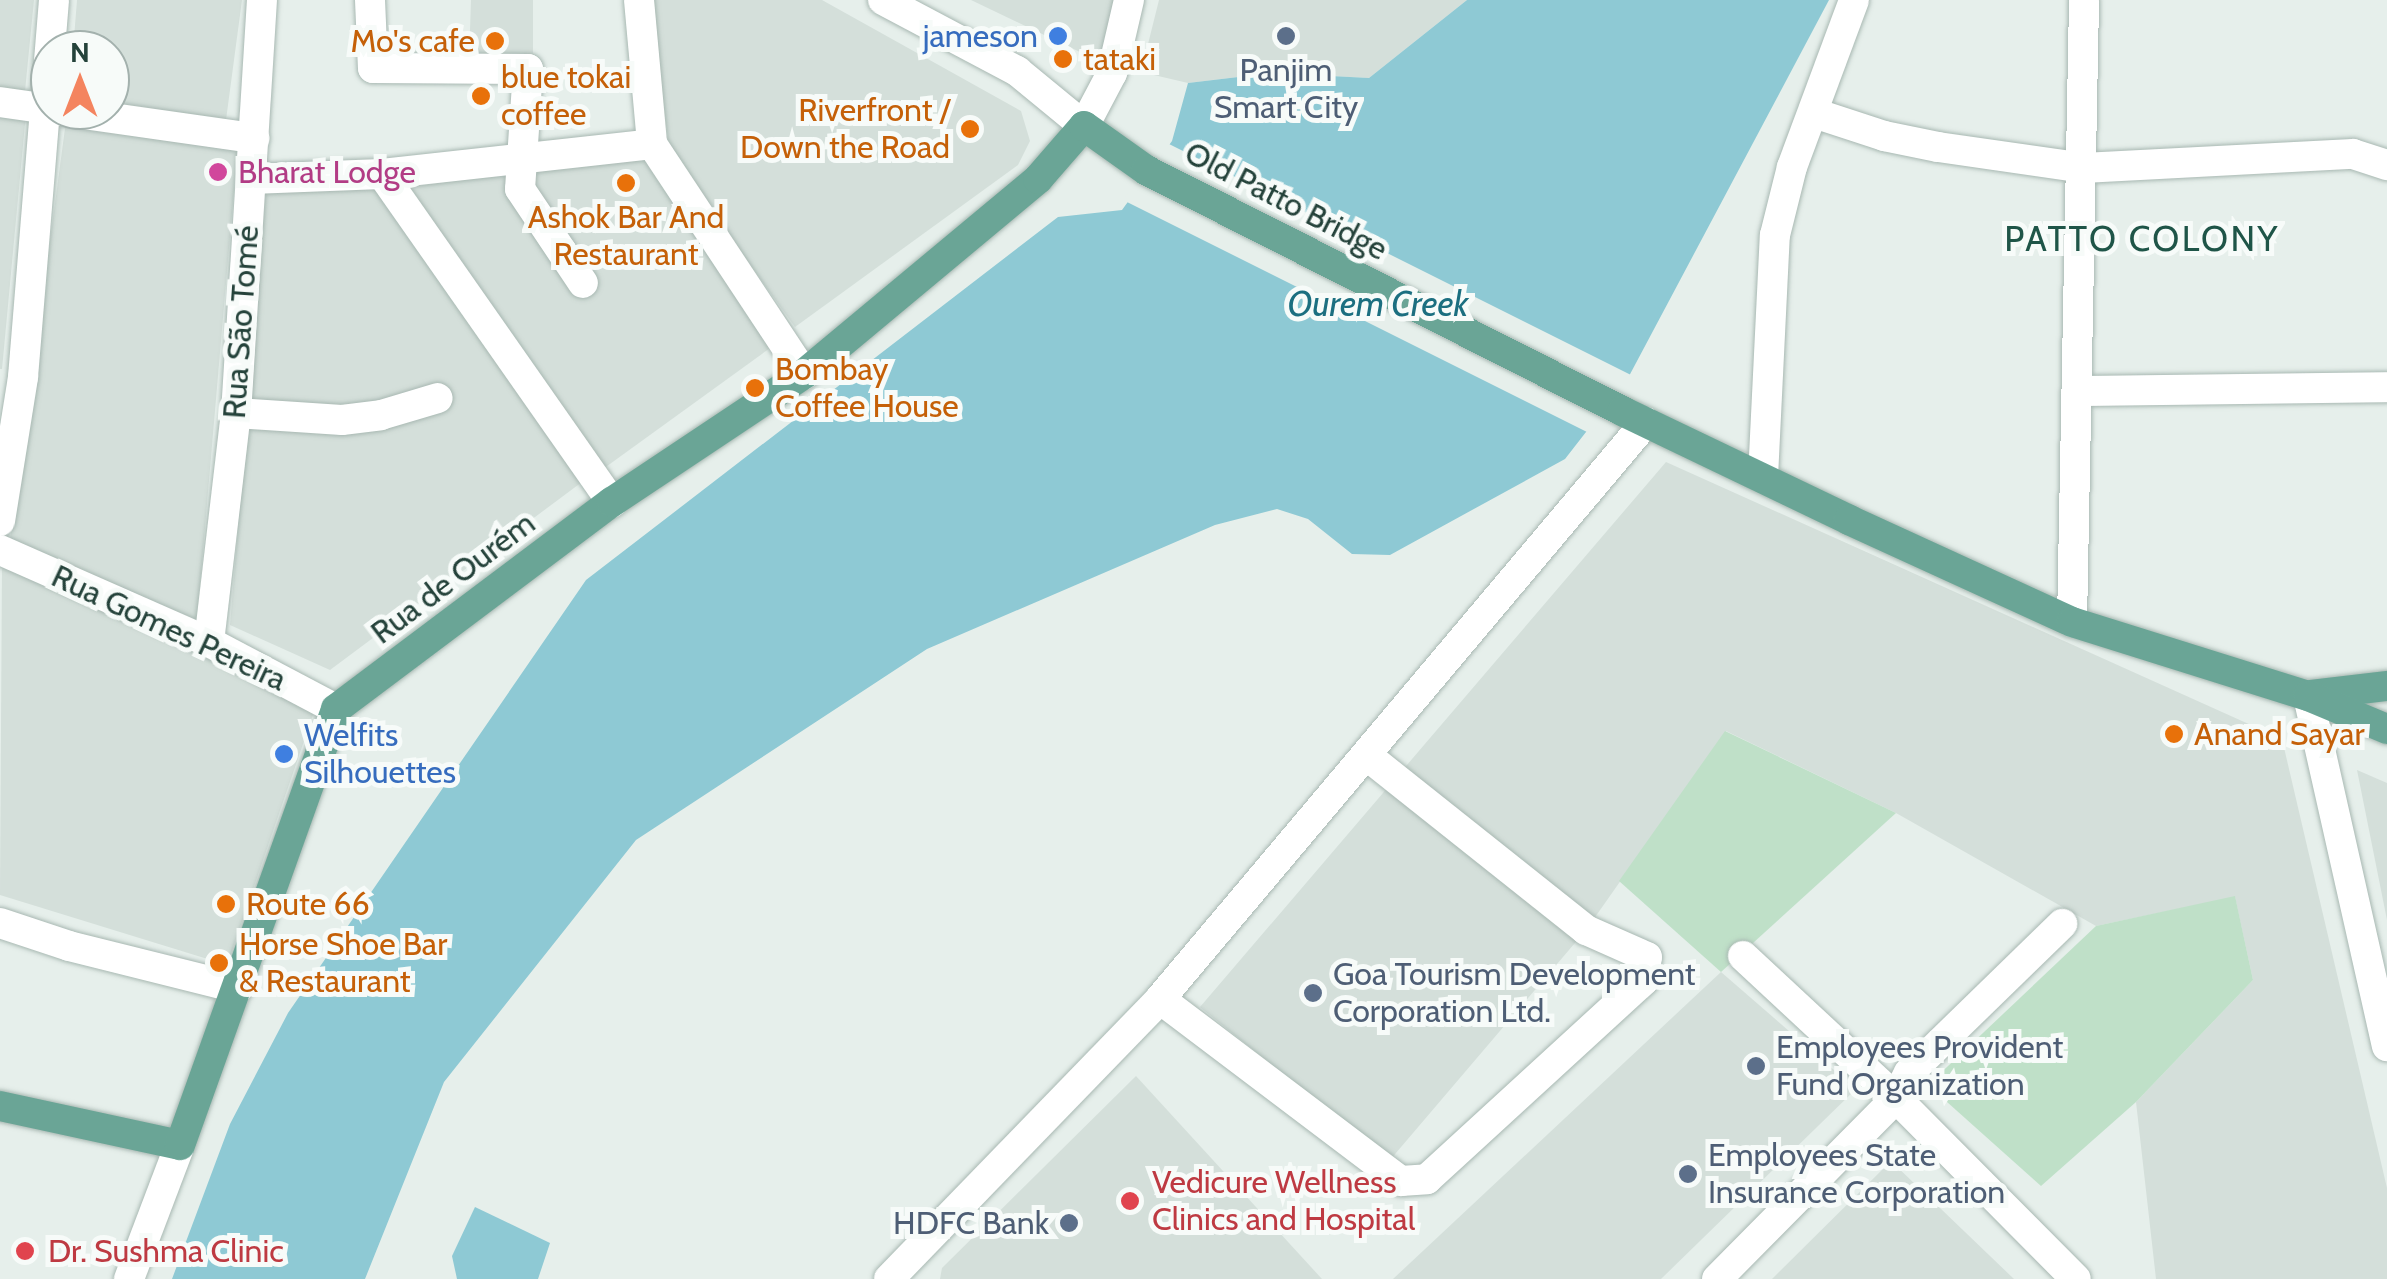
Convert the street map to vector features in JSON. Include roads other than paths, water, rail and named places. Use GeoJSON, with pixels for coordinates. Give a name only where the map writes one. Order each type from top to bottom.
{"type":"FeatureCollection","features":[{"type":"Feature","properties":{"kind":"main road","name":"Old Patto Bridge"},"geometry":{"type":"LineString","coordinates":[[1084,126],[1146,170],[1634,416],[2072,622],[2308,696],[2387,728]]}},
{"type":"Feature","properties":{"kind":"main road","name":"Rua de Ourém"},"geometry":{"type":"LineString","coordinates":[[336,709],[612,502],[804,374],[1038,178],[1084,126]]}},
{"type":"Feature","properties":{"kind":"main road"},"geometry":{"type":"LineString","coordinates":[[2308,696],[2387,686]]}},
{"type":"Feature","properties":{"kind":"main road"},"geometry":{"type":"LineString","coordinates":[[0,1106],[180,1144],[336,709]]}},
{"type":"Feature","properties":{"kind":"street"},"geometry":{"type":"LineString","coordinates":[[52,30],[54,0]]}},
{"type":"Feature","properties":{"kind":"street","name":"Rua São Tomé"},"geometry":{"type":"LineString","coordinates":[[209,642],[236,412],[262,0]]}},
{"type":"Feature","properties":{"kind":"street"},"geometry":{"type":"LineString","coordinates":[[370,0],[374,68],[528,69],[520,189],[584,283]]}},
{"type":"Feature","properties":{"kind":"street"},"geometry":{"type":"LineString","coordinates":[[639,0],[652,144],[804,374]]}},
{"type":"Feature","properties":{"kind":"street"},"geometry":{"type":"LineString","coordinates":[[883,0],[1018,71],[1084,126],[1112,73],[1129,0]]}},
{"type":"Feature","properties":{"kind":"street"},"geometry":{"type":"LineString","coordinates":[[1764,477],[1775,235],[1792,167],[1854,0]]}},
{"type":"Feature","properties":{"kind":"street"},"geometry":{"type":"LineString","coordinates":[[2072,622],[2084,0]]}},
{"type":"Feature","properties":{"kind":"street"},"geometry":{"type":"LineString","coordinates":[[0,102],[30,107]]}},
{"type":"Feature","properties":{"kind":"street"},"geometry":{"type":"LineString","coordinates":[[1814,113],[1884,136],[1938,148],[2083,168],[2353,154],[2387,164]]}},
{"type":"Feature","properties":{"kind":"street"},"geometry":{"type":"LineString","coordinates":[[130,121],[254,138]]}},
{"type":"Feature","properties":{"kind":"street"},"geometry":{"type":"LineString","coordinates":[[0,521],[24,377],[43,130]]}},
{"type":"Feature","properties":{"kind":"street"},"geometry":{"type":"LineString","coordinates":[[251,179],[382,174],[652,144]]}},
{"type":"Feature","properties":{"kind":"street"},"geometry":{"type":"LineString","coordinates":[[382,174],[612,502]]}},
{"type":"Feature","properties":{"kind":"street"},"geometry":{"type":"LineString","coordinates":[[2079,391],[2387,387]]}},
{"type":"Feature","properties":{"kind":"street"},"geometry":{"type":"LineString","coordinates":[[236,412],[342,420],[381,415],[438,398]]}},
{"type":"Feature","properties":{"kind":"street"},"geometry":{"type":"LineString","coordinates":[[889,1279],[1160,999],[1367,756],[1634,416]]}},
{"type":"Feature","properties":{"kind":"street","name":"Rua Gomes Pereira"},"geometry":{"type":"LineString","coordinates":[[0,550],[209,642],[336,709]]}},
{"type":"Feature","properties":{"kind":"street"},"geometry":{"type":"LineString","coordinates":[[2308,696],[2387,1046]]}},
{"type":"Feature","properties":{"kind":"street"},"geometry":{"type":"LineString","coordinates":[[1160,999],[1401,1181],[1427,1179],[1644,980],[1647,957],[1586,930],[1367,756]]}},
{"type":"Feature","properties":{"kind":"street"},"geometry":{"type":"LineString","coordinates":[[0,922],[69,946],[238,988]]}},
{"type":"Feature","properties":{"kind":"street"},"geometry":{"type":"LineString","coordinates":[[1717,1279],[1896,1098],[1910,1073],[2062,924]]}},
{"type":"Feature","properties":{"kind":"street"},"geometry":{"type":"LineString","coordinates":[[1743,956],[1896,1098],[2076,1279]]}},
{"type":"Feature","properties":{"kind":"street"},"geometry":{"type":"LineString","coordinates":[[129,1279],[180,1144]]}},
{"type":"Feature","properties":{"kind":"water","name":"Ourem Creek"},"geometry":{"type":"Polygon","coordinates":[[[1467,0],[1829,0],[1628,378],[1565,459],[1390,555],[1352,554],[1308,519],[1277,509],[1215,525],[927,649],[636,840],[444,1082],[365,1279],[172,1279],[230,1124],[288,1013],[586,580],[1058,217],[1122,210],[1172,141],[1188,83],[1273,73],[1369,78],[1467,0]]]}},
{"type":"Feature","properties":{"kind":"water"},"geometry":{"type":"Polygon","coordinates":[[[475,1207],[550,1243],[538,1279],[457,1279],[452,1256],[475,1207]]]}},
{"type":"Feature","properties":{"kind":"place","name":"jameson"},"geometry":{"type":"Point","coordinates":[1058,36]}},
{"type":"Feature","properties":{"kind":"place","name":"Panjim Smart City"},"geometry":{"type":"Point","coordinates":[1286,36]}},
{"type":"Feature","properties":{"kind":"place","name":"Mo's cafe"},"geometry":{"type":"Point","coordinates":[495,41]}},
{"type":"Feature","properties":{"kind":"place","name":"tataki"},"geometry":{"type":"Point","coordinates":[1063,59]}},
{"type":"Feature","properties":{"kind":"place","name":"blue tokai coffee"},"geometry":{"type":"Point","coordinates":[481,96]}},
{"type":"Feature","properties":{"kind":"place","name":"Riverfront / Down the Road"},"geometry":{"type":"Point","coordinates":[970,129]}},
{"type":"Feature","properties":{"kind":"place","name":"Bharat Lodge"},"geometry":{"type":"Point","coordinates":[218,172]}},
{"type":"Feature","properties":{"kind":"place","name":"Ashok Bar And Restaurant"},"geometry":{"type":"Point","coordinates":[626,183]}},
{"type":"Feature","properties":{"kind":"place","name":"Bombay Coffee House"},"geometry":{"type":"Point","coordinates":[755,388]}},
{"type":"Feature","properties":{"kind":"place","name":"Anand Sayar"},"geometry":{"type":"Point","coordinates":[2174,734]}},
{"type":"Feature","properties":{"kind":"place","name":"Welfits Silhouettes"},"geometry":{"type":"Point","coordinates":[284,754]}},
{"type":"Feature","properties":{"kind":"place","name":"Route 66"},"geometry":{"type":"Point","coordinates":[226,904]}},
{"type":"Feature","properties":{"kind":"place","name":"Horse Shoe Bar & Restaurant"},"geometry":{"type":"Point","coordinates":[219,963]}},
{"type":"Feature","properties":{"kind":"place","name":"Goa Tourism Development Corporation Ltd."},"geometry":{"type":"Point","coordinates":[1313,993]}},
{"type":"Feature","properties":{"kind":"place","name":"Employees Provident Fund Organization"},"geometry":{"type":"Point","coordinates":[1756,1066]}},
{"type":"Feature","properties":{"kind":"place","name":"Employees State Insurance Corporation"},"geometry":{"type":"Point","coordinates":[1688,1174]}},
{"type":"Feature","properties":{"kind":"place","name":"Vedicure Wellness Clinics and Hospital"},"geometry":{"type":"Point","coordinates":[1130,1201]}},
{"type":"Feature","properties":{"kind":"place","name":"HDFC Bank"},"geometry":{"type":"Point","coordinates":[1069,1223]}},
{"type":"Feature","properties":{"kind":"place","name":"Dr. Sushma Clinic"},"geometry":{"type":"Point","coordinates":[25,1251]}},
{"type":"Feature","properties":{"kind":"district","name":"PATTO COLONY"},"geometry":{"type":"Point","coordinates":[2142,239]}}]}
